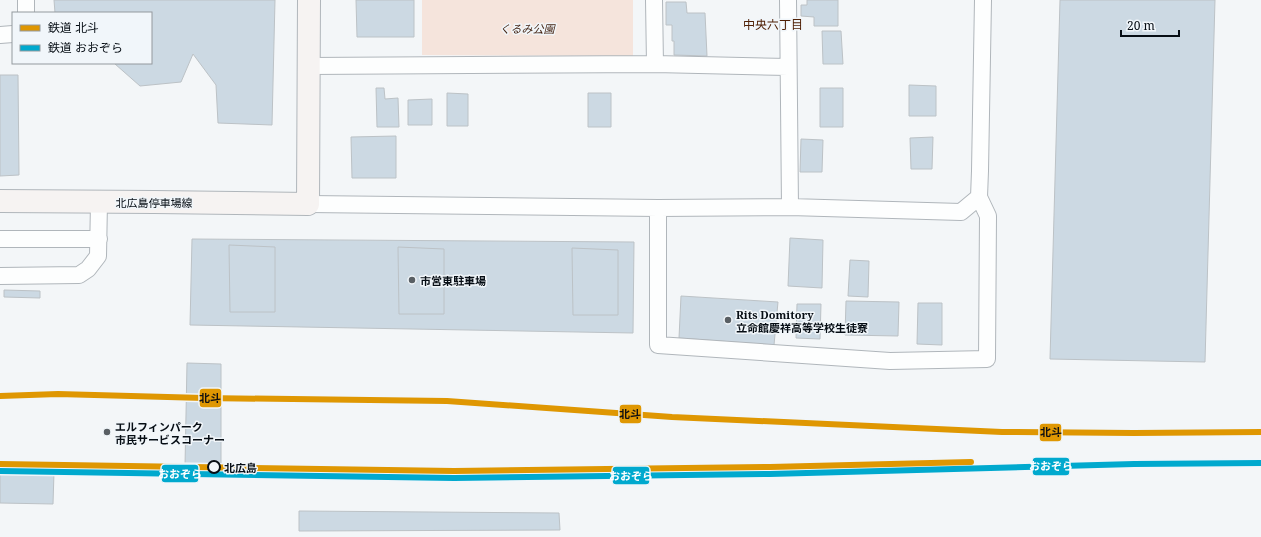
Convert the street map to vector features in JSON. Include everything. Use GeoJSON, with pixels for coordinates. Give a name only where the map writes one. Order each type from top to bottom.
{"type":"FeatureCollection","features":[{"type":"Feature","properties":{"kind":"main road"},"geometry":{"type":"LineString","coordinates":[[308,204],[309,0]]}},
{"type":"Feature","properties":{"kind":"main road","name":"北広島停車場線"},"geometry":{"type":"LineString","coordinates":[[0,201],[308,204]]}},
{"type":"Feature","properties":{"kind":"street"},"geometry":{"type":"LineString","coordinates":[[26,0],[26,12]]}},
{"type":"Feature","properties":{"kind":"street"},"geometry":{"type":"LineString","coordinates":[[654,0],[655,64]]}},
{"type":"Feature","properties":{"kind":"street"},"geometry":{"type":"LineString","coordinates":[[788,0],[790,207]]}},
{"type":"Feature","properties":{"kind":"street"},"geometry":{"type":"LineString","coordinates":[[658,208],[658,345],[890,361],[987,360],[988,216],[978,197],[980,172],[983,0]]}},
{"type":"Feature","properties":{"kind":"street"},"geometry":{"type":"LineString","coordinates":[[0,35],[12,34]]}},
{"type":"Feature","properties":{"kind":"street"},"geometry":{"type":"LineString","coordinates":[[309,66],[655,64],[788,67]]}},
{"type":"Feature","properties":{"kind":"street"},"geometry":{"type":"LineString","coordinates":[[308,204],[658,208],[790,207],[961,212],[978,197]]}},
{"type":"Feature","properties":{"kind":"street"},"geometry":{"type":"LineString","coordinates":[[0,276],[79,275],[88,269],[98,256],[99,202]]}},
{"type":"Feature","properties":{"kind":"street"},"geometry":{"type":"LineString","coordinates":[[0,239],[99,239]]}},
{"type":"Feature","properties":{"kind":"green space","name":"くるみ公園"},"geometry":{"type":"Polygon","coordinates":[[[422,0],[633,0],[633,56],[422,55],[422,0]]]}},
{"type":"Feature","properties":{"kind":"building"},"geometry":{"type":"Polygon","coordinates":[[[54,0],[275,0],[272,125],[218,123],[216,85],[193,54],[181,82],[140,86],[115,64],[152,64],[152,12],[55,12],[54,0]]]}},
{"type":"Feature","properties":{"kind":"building"},"geometry":{"type":"Polygon","coordinates":[[[356,0],[414,0],[414,37],[357,37],[356,0]]]}},
{"type":"Feature","properties":{"kind":"building"},"geometry":{"type":"Polygon","coordinates":[[[807,0],[838,0],[838,26],[814,26],[814,17],[801,16],[801,5],[807,5],[807,0]]]}},
{"type":"Feature","properties":{"kind":"building"},"geometry":{"type":"Polygon","coordinates":[[[1060,0],[1215,0],[1205,362],[1050,359],[1060,0]]]}},
{"type":"Feature","properties":{"kind":"building"},"geometry":{"type":"Polygon","coordinates":[[[666,2],[686,2],[687,13],[705,13],[707,56],[674,55],[672,25],[666,25],[666,2]]]}},
{"type":"Feature","properties":{"kind":"building"},"geometry":{"type":"Polygon","coordinates":[[[822,31],[841,31],[843,64],[823,64],[822,31]]]}},
{"type":"Feature","properties":{"kind":"building"},"geometry":{"type":"Polygon","coordinates":[[[0,75],[18,75],[19,175],[0,176],[0,75]]]}},
{"type":"Feature","properties":{"kind":"building"},"geometry":{"type":"Polygon","coordinates":[[[909,85],[936,86],[936,116],[909,116],[909,85]]]}},
{"type":"Feature","properties":{"kind":"building"},"geometry":{"type":"Polygon","coordinates":[[[376,88],[384,88],[385,99],[398,98],[399,127],[377,127],[376,88]]]}},
{"type":"Feature","properties":{"kind":"building"},"geometry":{"type":"Polygon","coordinates":[[[820,88],[843,88],[843,127],[820,127],[820,88]]]}},
{"type":"Feature","properties":{"kind":"building"},"geometry":{"type":"Polygon","coordinates":[[[447,93],[468,94],[468,126],[447,126],[447,93]]]}},
{"type":"Feature","properties":{"kind":"building"},"geometry":{"type":"Polygon","coordinates":[[[588,93],[611,93],[611,127],[588,127],[588,93]]]}},
{"type":"Feature","properties":{"kind":"building"},"geometry":{"type":"Polygon","coordinates":[[[432,99],[432,125],[408,125],[408,100],[432,99]]]}},
{"type":"Feature","properties":{"kind":"building"},"geometry":{"type":"Polygon","coordinates":[[[396,136],[396,178],[352,178],[351,137],[396,136]]]}},
{"type":"Feature","properties":{"kind":"building"},"geometry":{"type":"Polygon","coordinates":[[[933,137],[932,169],[911,169],[910,138],[933,137]]]}},
{"type":"Feature","properties":{"kind":"building"},"geometry":{"type":"Polygon","coordinates":[[[801,139],[823,140],[822,172],[800,172],[801,139]]]}},
{"type":"Feature","properties":{"kind":"building"},"geometry":{"type":"Polygon","coordinates":[[[790,238],[823,240],[822,288],[788,286],[790,238]]]}},
{"type":"Feature","properties":{"kind":"building","name":"市営東駐車場"},"geometry":{"type":"Polygon","coordinates":[[[192,239],[634,242],[633,333],[190,325],[192,239]]]}},
{"type":"Feature","properties":{"kind":"building"},"geometry":{"type":"Polygon","coordinates":[[[229,245],[275,247],[275,312],[230,312],[229,245]]]}},
{"type":"Feature","properties":{"kind":"building"},"geometry":{"type":"Polygon","coordinates":[[[398,247],[444,249],[444,314],[399,314],[398,247]]]}},
{"type":"Feature","properties":{"kind":"building"},"geometry":{"type":"Polygon","coordinates":[[[572,248],[618,250],[618,315],[573,315],[572,248]]]}},
{"type":"Feature","properties":{"kind":"building"},"geometry":{"type":"Polygon","coordinates":[[[850,260],[869,261],[868,297],[848,296],[850,260]]]}},
{"type":"Feature","properties":{"kind":"building"},"geometry":{"type":"Polygon","coordinates":[[[4,290],[40,291],[40,298],[4,297],[4,290]]]}},
{"type":"Feature","properties":{"kind":"building","name":"Rits Domitory 立命館慶祥高等学校生徒寮"},"geometry":{"type":"Polygon","coordinates":[[[681,296],[778,302],[774,345],[679,338],[681,296]]]}},
{"type":"Feature","properties":{"kind":"building"},"geometry":{"type":"Polygon","coordinates":[[[846,301],[899,302],[898,336],[845,335],[846,301]]]}},
{"type":"Feature","properties":{"kind":"building"},"geometry":{"type":"Polygon","coordinates":[[[918,303],[942,303],[942,345],[917,344],[918,303]]]}},
{"type":"Feature","properties":{"kind":"building"},"geometry":{"type":"Polygon","coordinates":[[[797,304],[821,304],[820,339],[796,338],[797,304]]]}},
{"type":"Feature","properties":{"kind":"building"},"geometry":{"type":"Polygon","coordinates":[[[187,363],[221,364],[221,466],[185,466],[187,363]]]}},
{"type":"Feature","properties":{"kind":"building"},"geometry":{"type":"Polygon","coordinates":[[[0,470],[54,472],[53,504],[0,503],[0,470]]]}},
{"type":"Feature","properties":{"kind":"building"},"geometry":{"type":"Polygon","coordinates":[[[299,511],[559,513],[560,530],[299,531],[299,511]]]}},
{"type":"Feature","properties":{"kind":"rail line","name":"北斗"},"geometry":{"type":"LineString","coordinates":[[0,396],[58,394],[204,398],[447,401],[672,417],[1002,432],[1261,432]]}},
{"type":"Feature","properties":{"kind":"rail line","name":"北斗"},"geometry":{"type":"LineString","coordinates":[[0,464],[454,471],[770,467],[971,462]]}},
{"type":"Feature","properties":{"kind":"rail line","name":"おおぞら"},"geometry":{"type":"LineString","coordinates":[[0,471],[454,478],[770,474],[1134,464],[1261,463]]}},
{"type":"Feature","properties":{"kind":"place","name":"市営東駐車場"},"geometry":{"type":"Point","coordinates":[412,280]}},
{"type":"Feature","properties":{"kind":"place","name":"Rits Domitory 立命館慶祥高等学校生徒寮"},"geometry":{"type":"Point","coordinates":[728,320]}},
{"type":"Feature","properties":{"kind":"place","name":"エルフィンパーク 市民サービスコーナー"},"geometry":{"type":"Point","coordinates":[107,432]}},
{"type":"Feature","properties":{"kind":"place","name":"北広島"},"geometry":{"type":"Point","coordinates":[214,467]}},
{"type":"Feature","properties":{"kind":"district","name":"中央六丁目"},"geometry":{"type":"Point","coordinates":[773,24]}}]}
